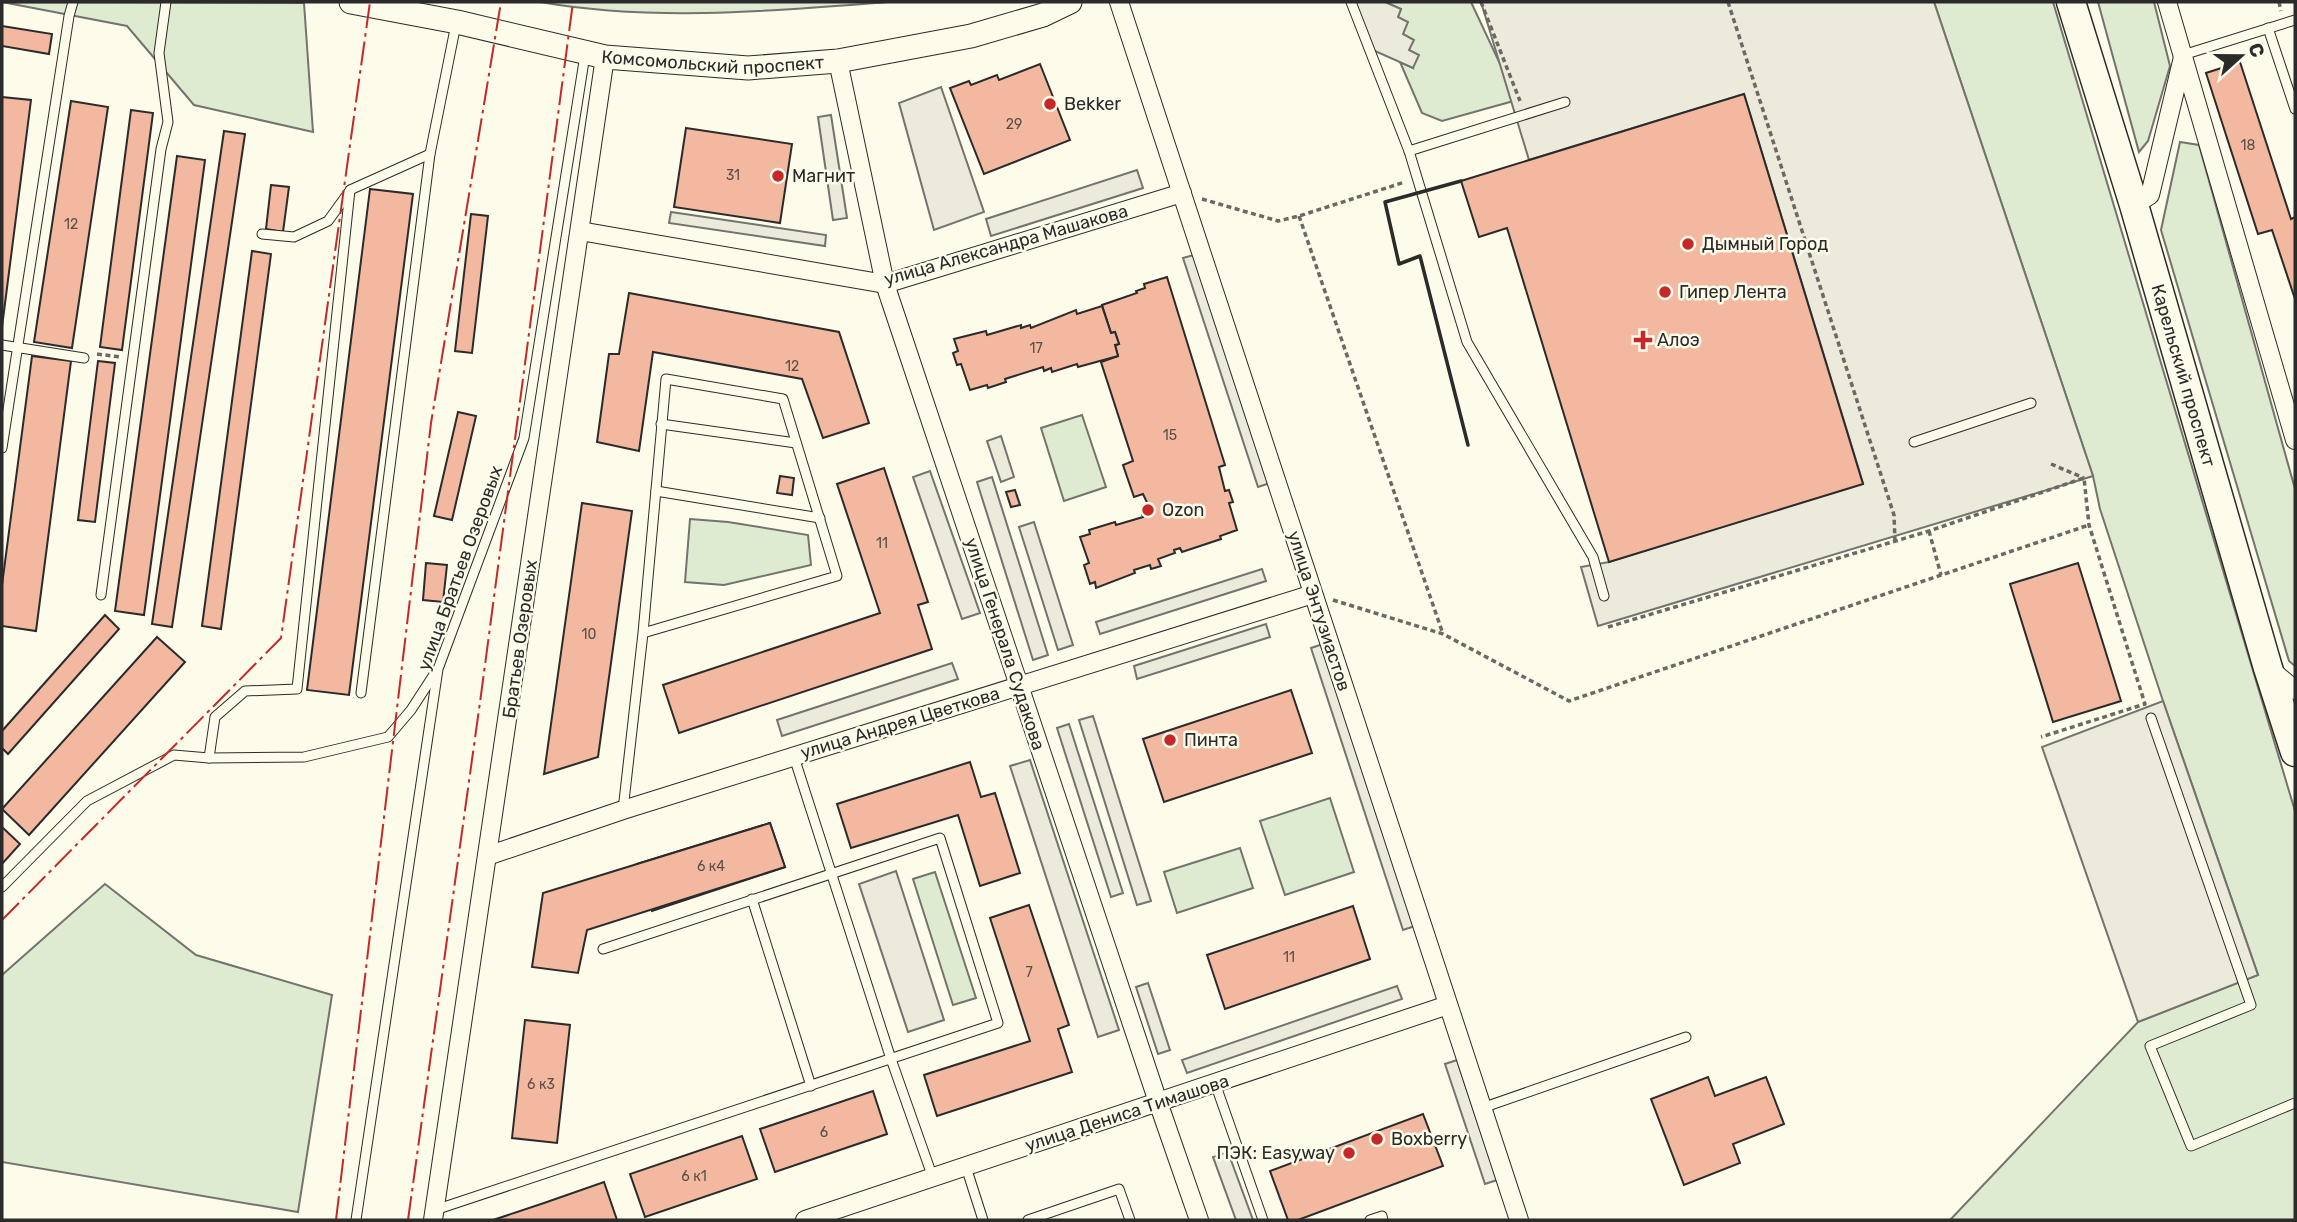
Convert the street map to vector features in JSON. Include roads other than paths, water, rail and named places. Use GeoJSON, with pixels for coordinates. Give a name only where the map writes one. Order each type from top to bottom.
{"type":"FeatureCollection","features":[{"type":"Feature","properties":{"kind":"main road","name":"Карельский проспект"},"geometry":{"type":"LineString","coordinates":[[2071,2],[2134,205],[2268,668],[2295,752]]}},
{"type":"Feature","properties":{"kind":"street","name":"Комсомольский проспект"},"geometry":{"type":"LineString","coordinates":[[351,2],[457,22],[595,55],[748,68],[838,61],[971,36],[1042,15],[1070,2]]}},
{"type":"Feature","properties":{"kind":"street","name":"улица Энтузиастов"},"geometry":{"type":"LineString","coordinates":[[1119,2],[1519,1220]]}},
{"type":"Feature","properties":{"kind":"street"},"geometry":{"type":"LineString","coordinates":[[2167,2],[2294,429]]}},
{"type":"Feature","properties":{"kind":"street","name":"Братьев Озеровых"},"geometry":{"type":"LineString","coordinates":[[434,1215],[580,231],[595,55]]}},
{"type":"Feature","properties":{"kind":"street"},"geometry":{"type":"LineString","coordinates":[[2134,205],[2150,195],[2183,55]]}},
{"type":"Feature","properties":{"kind":"street","name":"улица Генерала Судакова"},"geometry":{"type":"LineString","coordinates":[[838,61],[885,284],[1199,1220]]}},
{"type":"Feature","properties":{"kind":"street","name":"улица Александра Машакова"},"geometry":{"type":"LineString","coordinates":[[580,231],[885,284],[1182,193]]}},
{"type":"Feature","properties":{"kind":"street","name":"улица Андрея Цветкова"},"geometry":{"type":"LineString","coordinates":[[487,856],[624,810],[1313,594]]}},
{"type":"Feature","properties":{"kind":"street"},"geometry":{"type":"LineString","coordinates":[[2268,668],[2295,690]]}},
{"type":"Feature","properties":{"kind":"street","name":"улица Дениса Тимашова"},"geometry":{"type":"LineString","coordinates":[[805,1220],[833,1216],[933,1178],[1448,1005]]}},
{"type":"Feature","properties":{"kind":"lane"},"geometry":{"type":"LineString","coordinates":[[2,448],[73,2]]}},
{"type":"Feature","properties":{"kind":"lane"},"geometry":{"type":"LineString","coordinates":[[101,595],[161,149],[168,122],[159,53],[166,2]]}},
{"type":"Feature","properties":{"kind":"lane"},"geometry":{"type":"LineString","coordinates":[[1351,2],[1409,151],[1467,342],[1593,557],[1604,596]]}},
{"type":"Feature","properties":{"kind":"lane"},"geometry":{"type":"LineString","coordinates":[[2183,55],[2295,20]]}},
{"type":"Feature","properties":{"kind":"lane"},"geometry":{"type":"LineString","coordinates":[[361,693],[430,154],[457,22]]}},
{"type":"Feature","properties":{"kind":"lane"},"geometry":{"type":"LineString","coordinates":[[2268,28],[2295,109]]}},
{"type":"Feature","properties":{"kind":"lane","name":"улица Братьев Озеровых"},"geometry":{"type":"LineString","coordinates":[[356,1220],[438,669],[524,438],[595,55]]}},
{"type":"Feature","properties":{"kind":"lane"},"geometry":{"type":"LineString","coordinates":[[1409,151],[1565,102]]}},
{"type":"Feature","properties":{"kind":"lane"},"geometry":{"type":"LineString","coordinates":[[262,234],[294,237],[328,221],[350,190],[430,154]]}},
{"type":"Feature","properties":{"kind":"lane"},"geometry":{"type":"LineString","coordinates":[[209,758],[215,716],[245,691],[297,689],[350,190]]}},
{"type":"Feature","properties":{"kind":"lane"},"geometry":{"type":"LineString","coordinates":[[2,345],[84,358]]}},
{"type":"Feature","properties":{"kind":"lane"},"geometry":{"type":"LineString","coordinates":[[624,810],[666,379],[783,399],[837,576],[643,633]]}},
{"type":"Feature","properties":{"kind":"lane"},"geometry":{"type":"LineString","coordinates":[[1914,442],[2031,403]]}},
{"type":"Feature","properties":{"kind":"lane"},"geometry":{"type":"LineString","coordinates":[[661,424],[796,443]]}},
{"type":"Feature","properties":{"kind":"lane"},"geometry":{"type":"LineString","coordinates":[[656,491],[820,519]]}},
{"type":"Feature","properties":{"kind":"lane"},"geometry":{"type":"LineString","coordinates":[[2,887],[87,801],[174,755],[209,758],[304,757],[388,737],[411,710],[438,669]]}},
{"type":"Feature","properties":{"kind":"lane"},"geometry":{"type":"LineString","coordinates":[[2151,718],[2251,1006],[2150,1046],[2191,1146],[2295,1103]]}},
{"type":"Feature","properties":{"kind":"lane"},"geometry":{"type":"LineString","coordinates":[[794,757],[891,1059],[933,1178]]}},
{"type":"Feature","properties":{"kind":"lane"},"geometry":{"type":"LineString","coordinates":[[434,1215],[998,1023],[940,838],[603,949]]}},
{"type":"Feature","properties":{"kind":"lane"},"geometry":{"type":"LineString","coordinates":[[752,899],[811,1086]]}},
{"type":"Feature","properties":{"kind":"lane"},"geometry":{"type":"LineString","coordinates":[[1482,1108],[1686,1037]]}},
{"type":"Feature","properties":{"kind":"lane"},"geometry":{"type":"LineString","coordinates":[[1215,1083],[1263,1220]]}},
{"type":"Feature","properties":{"kind":"lane"},"geometry":{"type":"LineString","coordinates":[[966,1167],[983,1220]]}},
{"type":"Feature","properties":{"kind":"lane"},"geometry":{"type":"LineString","coordinates":[[1028,1220],[1119,1189],[1130,1220]]}},
{"type":"Feature","properties":{"kind":"lane"},"geometry":{"type":"LineString","coordinates":[[1370,1220],[1382,1216],[1383,1220]]}},
{"type":"Feature","properties":{"kind":"place","name":"Bekker"},"geometry":{"type":"Point","coordinates":[1050,104]}},
{"type":"Feature","properties":{"kind":"place","name":"Магнит"},"geometry":{"type":"Point","coordinates":[778,176]}},
{"type":"Feature","properties":{"kind":"place","name":"Дымный Город"},"geometry":{"type":"Point","coordinates":[1688,244]}},
{"type":"Feature","properties":{"kind":"place","name":"Гипер Лента"},"geometry":{"type":"Point","coordinates":[1665,292]}},
{"type":"Feature","properties":{"kind":"place","name":"Алоэ"},"geometry":{"type":"Point","coordinates":[1643,340]}},
{"type":"Feature","properties":{"kind":"place","name":"Ozon"},"geometry":{"type":"Point","coordinates":[1148,510]}},
{"type":"Feature","properties":{"kind":"place","name":"Пинта"},"geometry":{"type":"Point","coordinates":[1170,740]}},
{"type":"Feature","properties":{"kind":"place","name":"Boxberry"},"geometry":{"type":"Point","coordinates":[1377,1139]}},
{"type":"Feature","properties":{"kind":"place","name":"ПЭК: Easyway"},"geometry":{"type":"Point","coordinates":[1349,1153]}}]}
